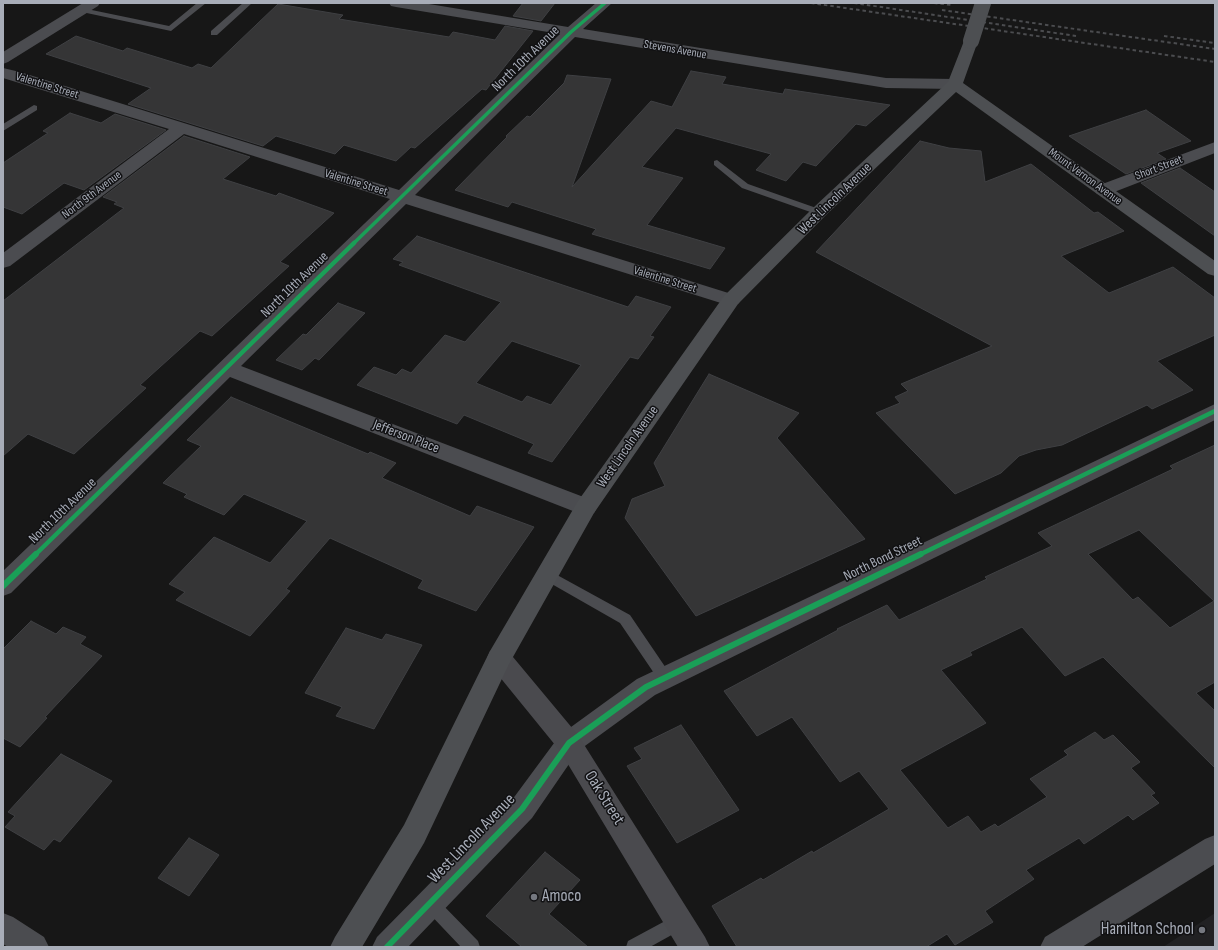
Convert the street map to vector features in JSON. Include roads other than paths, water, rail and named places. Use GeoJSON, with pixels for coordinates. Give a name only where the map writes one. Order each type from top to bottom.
{"type":"FeatureCollection","features":[{"type":"Feature","properties":{"kind":"main road","name":"West Lincoln Avenue"},"geometry":{"type":"LineString","coordinates":[[345,947],[414,834],[500,658],[586,507],[731,300],[819,212],[955,84],[983,3]]}},
{"type":"Feature","properties":{"kind":"main road","name":"Mount Vernon Avenue"},"geometry":{"type":"LineString","coordinates":[[955,84],[1215,270]]}},
{"type":"Feature","properties":{"kind":"street","name":"Stevens Avenue"},"geometry":{"type":"LineString","coordinates":[[396,3],[886,83],[955,84]]}},
{"type":"Feature","properties":{"kind":"street","name":"North 10th Avenue"},"geometry":{"type":"LineString","coordinates":[[3,586],[571,32],[605,3]]}},
{"type":"Feature","properties":{"kind":"street"},"geometry":{"type":"LineString","coordinates":[[3,59],[87,6]]}},
{"type":"Feature","properties":{"kind":"street","name":"Valentine Street"},"geometry":{"type":"LineString","coordinates":[[3,73],[15,75],[731,300]]}},
{"type":"Feature","properties":{"kind":"street","name":"North 9th Avenue"},"geometry":{"type":"LineString","coordinates":[[3,262],[181,128]]}},
{"type":"Feature","properties":{"kind":"street","name":"Short Street"},"geometry":{"type":"LineString","coordinates":[[1103,190],[1215,147]]}},
{"type":"Feature","properties":{"kind":"street","name":"Jefferson Place"},"geometry":{"type":"LineString","coordinates":[[227,368],[586,507]]}},
{"type":"Feature","properties":{"kind":"street","name":"North Bond Street"},"geometry":{"type":"LineString","coordinates":[[569,743],[646,687],[1215,411]]}},
{"type":"Feature","properties":{"kind":"street","name":"Oak Street"},"geometry":{"type":"LineString","coordinates":[[500,658],[569,743],[696,947]]}},
{"type":"Feature","properties":{"kind":"street","name":"West Lincoln Avenue"},"geometry":{"type":"LineString","coordinates":[[387,947],[522,809],[569,743]]}},
{"type":"Feature","properties":{"kind":"street"},"geometry":{"type":"LineString","coordinates":[[1055,947],[1215,848]]}},
{"type":"Feature","properties":{"kind":"street"},"geometry":{"type":"LineString","coordinates":[[3,927],[34,947]]}},
{"type":"Feature","properties":{"kind":"lane"},"geometry":{"type":"LineString","coordinates":[[87,6],[170,29],[199,3]]}},
{"type":"Feature","properties":{"kind":"lane"},"geometry":{"type":"LineString","coordinates":[[214,34],[248,3]]}},
{"type":"Feature","properties":{"kind":"lane"},"geometry":{"type":"LineString","coordinates":[[3,128],[34,108]]}},
{"type":"Feature","properties":{"kind":"lane"},"geometry":{"type":"LineString","coordinates":[[717,163],[745,186],[819,212]]}},
{"type":"Feature","properties":{"kind":"lane"},"geometry":{"type":"LineString","coordinates":[[548,576],[626,619],[665,678]]}},
{"type":"Feature","properties":{"kind":"lane"},"geometry":{"type":"LineString","coordinates":[[430,903],[472,947]]}},
{"type":"Feature","properties":{"kind":"lane"},"geometry":{"type":"LineString","coordinates":[[634,947],[680,921]]}},
{"type":"Feature","properties":{"kind":"railway"},"geometry":{"type":"LineString","coordinates":[[811,3],[1215,62]]}},
{"type":"Feature","properties":{"kind":"railway"},"geometry":{"type":"LineString","coordinates":[[854,3],[1076,36]]}},
{"type":"Feature","properties":{"kind":"railway"},"geometry":{"type":"LineString","coordinates":[[934,3],[952,5]]}},
{"type":"Feature","properties":{"kind":"railway"},"geometry":{"type":"LineString","coordinates":[[942,10],[1215,49]]}},
{"type":"Feature","properties":{"kind":"railway"},"geometry":{"type":"LineString","coordinates":[[1164,36],[1215,43]]}},
{"type":"Feature","properties":{"kind":"place","name":"Amoco"},"geometry":{"type":"Point","coordinates":[534,897]}},
{"type":"Feature","properties":{"kind":"place","name":"Hamilton School"},"geometry":{"type":"Point","coordinates":[1202,930]}}]}
